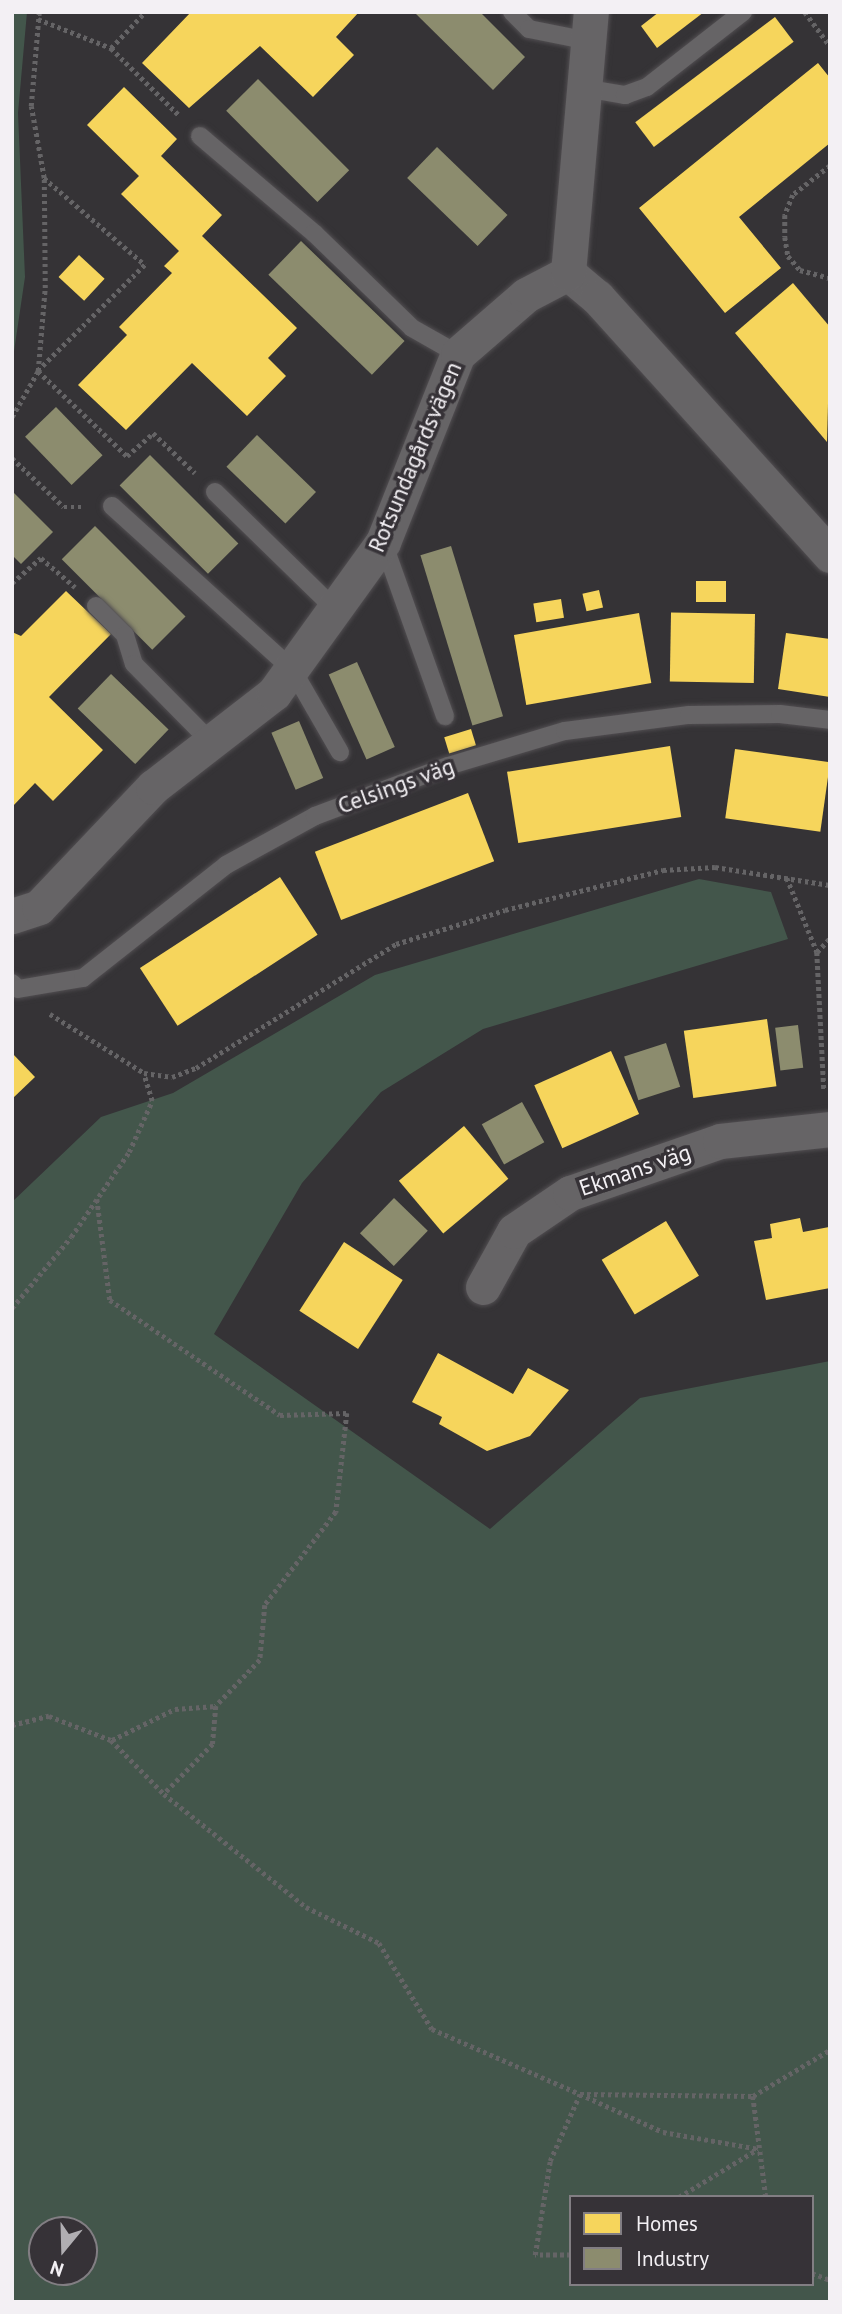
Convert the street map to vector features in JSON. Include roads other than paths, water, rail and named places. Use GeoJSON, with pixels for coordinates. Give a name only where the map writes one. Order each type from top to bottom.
{"type":"FeatureCollection","features":[{"type":"Feature","properties":{"kind":"street"},"geometry":{"type":"LineString","coordinates":[[590,27],[568,273],[597,297],[830,555]]}},
{"type":"Feature","properties":{"kind":"street","name":"Rotsundagårdsvägen"},"geometry":{"type":"LineString","coordinates":[[26,911],[153,787],[274,693],[383,542],[458,354],[526,296],[568,273]]}},
{"type":"Feature","properties":{"kind":"street","name":"Ekmans väg"},"geometry":{"type":"LineString","coordinates":[[483,1287],[514,1231],[570,1193],[720,1141],[828,1129]]}},
{"type":"Feature","properties":{"kind":"lane"},"geometry":{"type":"LineString","coordinates":[[512,12],[530,29],[590,27]]}},
{"type":"Feature","properties":{"kind":"lane"},"geometry":{"type":"LineString","coordinates":[[584,88],[625,95],[647,87],[743,12]]}},
{"type":"Feature","properties":{"kind":"lane"},"geometry":{"type":"LineString","coordinates":[[200,136],[314,233],[412,328],[458,354]]}},
{"type":"Feature","properties":{"kind":"lane"},"geometry":{"type":"LineString","coordinates":[[215,492],[335,609]]}},
{"type":"Feature","properties":{"kind":"lane"},"geometry":{"type":"LineString","coordinates":[[112,506],[292,669],[340,752]]}},
{"type":"Feature","properties":{"kind":"lane"},"geometry":{"type":"LineString","coordinates":[[383,542],[445,716]]}},
{"type":"Feature","properties":{"kind":"lane"},"geometry":{"type":"LineString","coordinates":[[96,606],[125,635],[134,664],[211,742]]}},
{"type":"Feature","properties":{"kind":"lane","name":"Celsings väg"},"geometry":{"type":"LineString","coordinates":[[15,986],[83,978],[226,865],[315,816],[448,766],[565,731],[688,715],[780,714],[830,720]]}}]}
